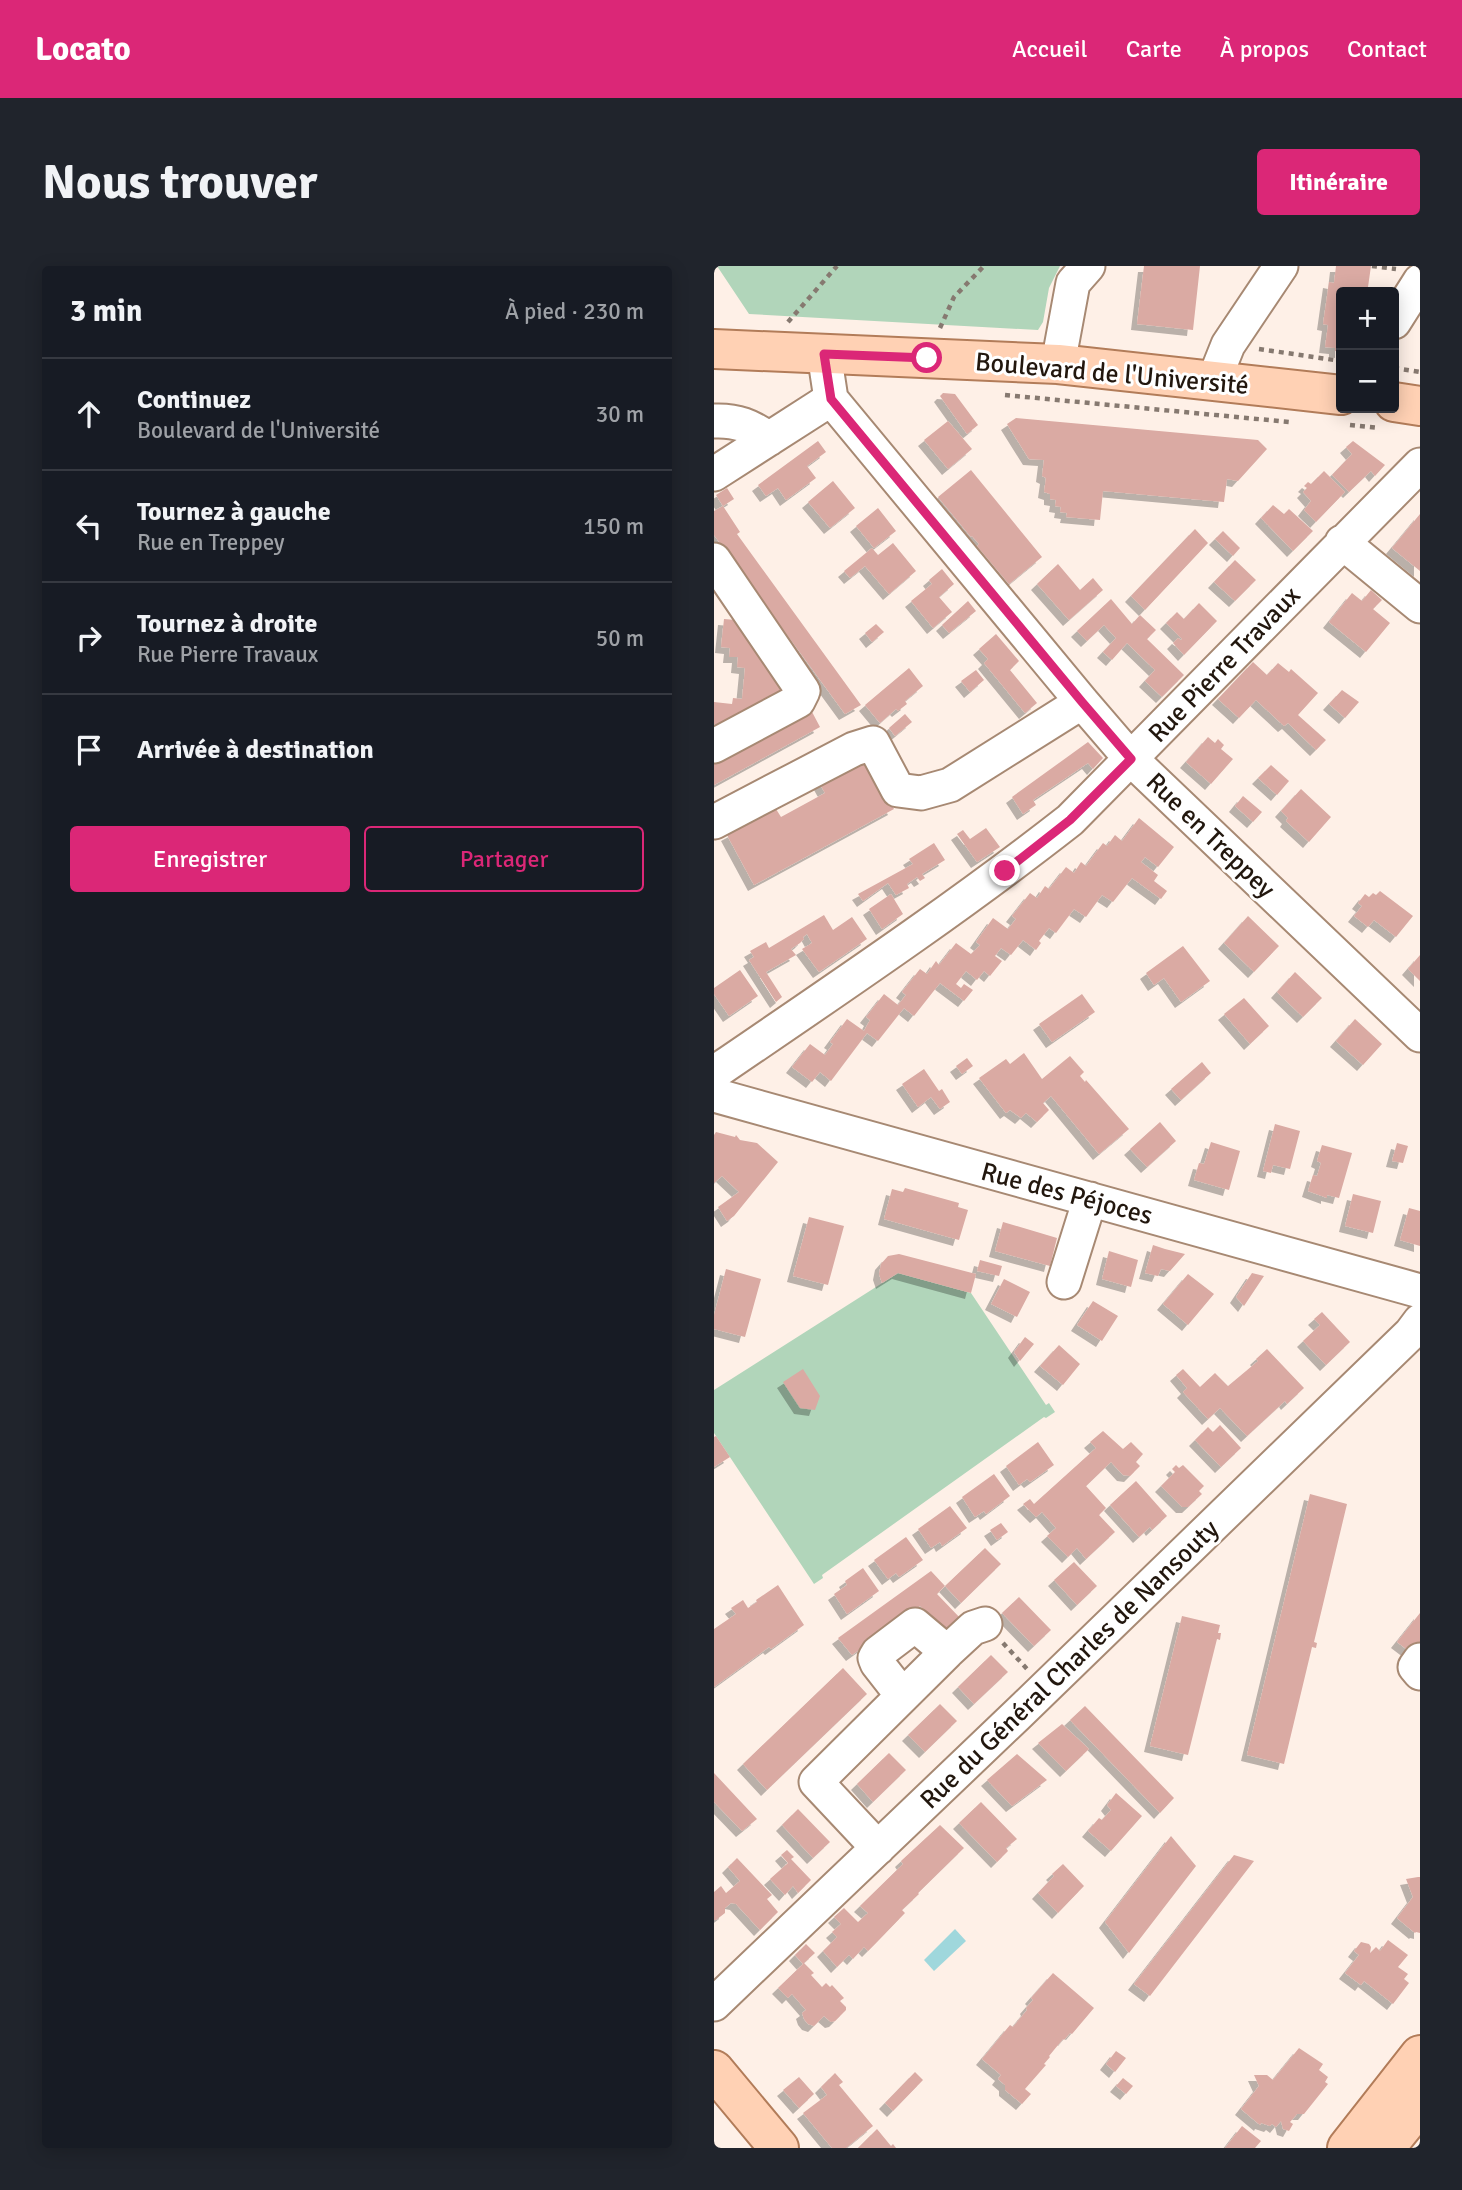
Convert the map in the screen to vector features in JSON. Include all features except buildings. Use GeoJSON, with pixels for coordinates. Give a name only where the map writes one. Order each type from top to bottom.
{"type":"FeatureCollection","features":[{"type":"Feature","properties":{"kind":"main road","name":"Boulevard de l'Université"},"geometry":{"type":"LineString","coordinates":[[714,349],[1058,364],[1213,380],[1336,408]]}},
{"type":"Feature","properties":{"kind":"main road"},"geometry":{"type":"LineString","coordinates":[[1389,414],[1420,406]]}},
{"type":"Feature","properties":{"kind":"main road"},"geometry":{"type":"LineString","coordinates":[[1347,2148],[1420,2055]]}},
{"type":"Feature","properties":{"kind":"main road"},"geometry":{"type":"LineString","coordinates":[[714,2070],[779,2148]]}},
{"type":"Feature","properties":{"kind":"main road"},"geometry":{"type":"LineString","coordinates":[[1385,2148],[1420,2105]]}},
{"type":"Feature","properties":{"kind":"street"},"geometry":{"type":"LineString","coordinates":[[1058,364],[1073,283],[1087,266]]}},
{"type":"Feature","properties":{"kind":"street"},"geometry":{"type":"LineString","coordinates":[[1213,380],[1228,345],[1281,266]]}},
{"type":"Feature","properties":{"kind":"street"},"geometry":{"type":"LineString","coordinates":[[1399,314],[1420,281]]}},
{"type":"Feature","properties":{"kind":"street"},"geometry":{"type":"LineString","coordinates":[[714,474],[831,399],[824,354]]}},
{"type":"Feature","properties":{"kind":"street","name":"Rue en Treppey"},"geometry":{"type":"LineString","coordinates":[[831,399],[1131,759],[1420,1035]]}},
{"type":"Feature","properties":{"kind":"street"},"geometry":{"type":"LineString","coordinates":[[714,421],[724,420],[750,426],[769,439]]}},
{"type":"Feature","properties":{"kind":"street","name":"Rue Pierre Travaux"},"geometry":{"type":"LineString","coordinates":[[714,1073],[1005,871],[1070,820],[1420,465]]}},
{"type":"Feature","properties":{"kind":"street"},"geometry":{"type":"LineString","coordinates":[[1342,542],[1420,606]]}},
{"type":"Feature","properties":{"kind":"street"},"geometry":{"type":"LineString","coordinates":[[714,560],[803,691],[798,701],[714,746]]}},
{"type":"Feature","properties":{"kind":"street"},"geometry":{"type":"LineString","coordinates":[[714,822],[854,749],[873,743],[898,790],[920,793],[950,785],[1082,702]]}},
{"type":"Feature","properties":{"kind":"street","name":"Rue des Péjoces"},"geometry":{"type":"LineString","coordinates":[[714,1095],[1420,1291]]}},
{"type":"Feature","properties":{"kind":"street"},"geometry":{"type":"LineString","coordinates":[[1064,1282],[1090,1199]]}},
{"type":"Feature","properties":{"kind":"street","name":"Rue du Général Charles de Nansouty"},"geometry":{"type":"LineString","coordinates":[[714,2004],[1046,1687],[1411,1333],[1420,1321]]}},
{"type":"Feature","properties":{"kind":"street"},"geometry":{"type":"LineString","coordinates":[[878,1848],[816,1782],[947,1652],[974,1628],[985,1624]]}},
{"type":"Feature","properties":{"kind":"street"},"geometry":{"type":"LineString","coordinates":[[902,1695],[877,1663],[875,1658],[878,1653],[915,1625],[947,1652]]}},
{"type":"Feature","properties":{"kind":"street"},"geometry":{"type":"LineString","coordinates":[[1420,1660],[1415,1667],[1420,1673]]}},
{"type":"Feature","properties":{"kind":"path"},"geometry":{"type":"LineString","coordinates":[[756,351],[795,315],[837,266]]}},
{"type":"Feature","properties":{"kind":"path"},"geometry":{"type":"LineString","coordinates":[[927,358],[954,297],[984,266]]}},
{"type":"Feature","properties":{"kind":"path"},"geometry":{"type":"LineString","coordinates":[[1228,345],[1336,360]]}},
{"type":"Feature","properties":{"kind":"path"},"geometry":{"type":"LineString","coordinates":[[1399,369],[1420,372]]}},
{"type":"Feature","properties":{"kind":"path"},"geometry":{"type":"LineString","coordinates":[[992,394],[1299,422]]}},
{"type":"Feature","properties":{"kind":"path"},"geometry":{"type":"LineString","coordinates":[[1348,413],[1377,429],[1389,414]]}},
{"type":"Feature","properties":{"kind":"path"},"geometry":{"type":"LineString","coordinates":[[985,1624],[1046,1687]]}},
{"type":"Feature","properties":{"kind":"green space"},"geometry":{"type":"Polygon","coordinates":[[[717,266],[1060,266],[1049,288],[1043,322],[1038,330],[749,314],[717,266]]]}},
{"type":"Feature","properties":{"kind":"green space"},"geometry":{"type":"Polygon","coordinates":[[[898,1273],[971,1293],[1046,1405],[1049,1403],[1055,1412],[1044,1417],[822,1575],[823,1578],[814,1584],[714,1433],[714,1390],[898,1273]]]}},
{"type":"Feature","properties":{"kind":"water"},"geometry":{"type":"Polygon","coordinates":[[[955,1929],[966,1941],[934,1971],[924,1960],[955,1929]]]}},
{"type":"Feature","properties":{"kind":"route"},"geometry":{"type":"LineString","coordinates":[[927,358],[824,354],[831,399],[1131,759],[1070,820],[1005,871]]}}]}
